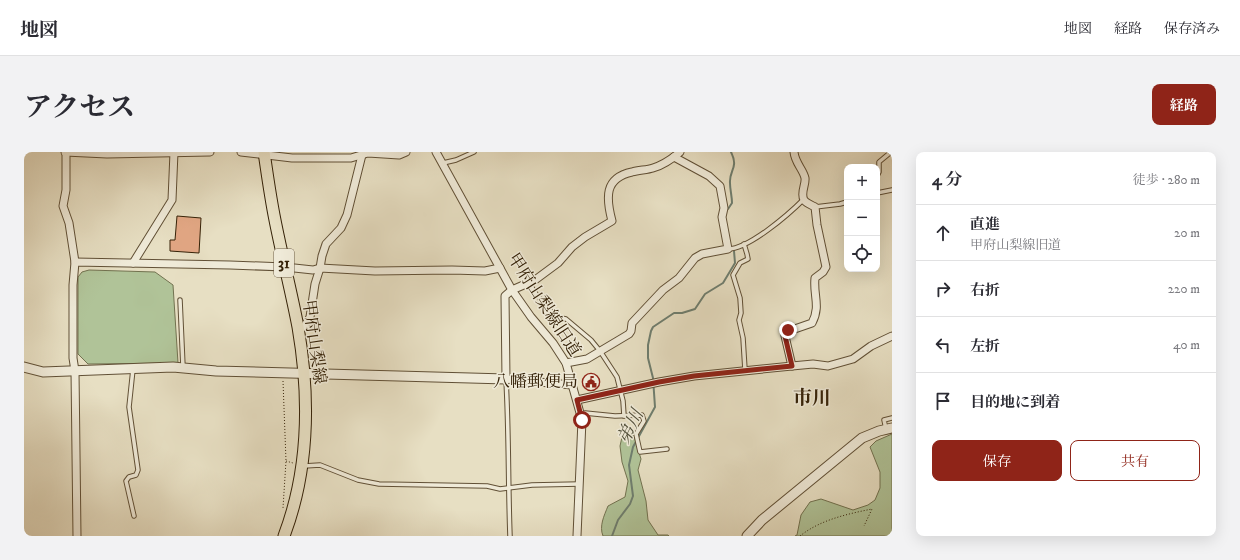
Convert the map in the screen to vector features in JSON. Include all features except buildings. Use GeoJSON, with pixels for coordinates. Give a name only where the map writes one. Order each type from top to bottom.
{"type":"FeatureCollection","features":[{"type":"Feature","properties":{"kind":"main road","name":"甲府山梨線"},"geometry":{"type":"LineString","coordinates":[[265,154],[274,213],[298,328],[306,420],[302,466],[297,496],[284,536]]}},
{"type":"Feature","properties":{"kind":"street"},"geometry":{"type":"LineString","coordinates":[[77,536],[75,371],[73,351],[73,285],[75,262],[69,223],[63,206],[66,190],[66,152],[107,154],[210,152]]}},
{"type":"Feature","properties":{"kind":"street"},"geometry":{"type":"LineString","coordinates":[[133,263],[172,200],[174,152]]}},
{"type":"Feature","properties":{"kind":"street"},"geometry":{"type":"LineString","coordinates":[[241,152],[292,158],[362,155],[368,153],[399,155],[406,152]]}},
{"type":"Feature","properties":{"kind":"street","name":"甲府山梨線旧道"},"geometry":{"type":"LineString","coordinates":[[436,152],[512,290],[531,317],[553,343],[566,363],[582,420],[577,536]]}},
{"type":"Feature","properties":{"kind":"street"},"geometry":{"type":"LineString","coordinates":[[792,366],[785,336],[786,332],[812,323],[817,302],[815,278],[823,272],[826,267],[815,218],[815,207],[806,202],[804,199],[803,193],[805,179],[796,162],[794,152]]}},
{"type":"Feature","properties":{"kind":"street"},"geometry":{"type":"LineString","coordinates":[[506,379],[505,296],[512,290],[529,283],[558,263],[572,247],[585,237],[612,221],[608,200],[609,189],[614,182],[628,173],[654,168],[677,154],[709,176],[720,186],[724,208],[722,216],[728,249],[702,254],[695,258],[679,278],[663,290],[632,323],[629,334],[587,359],[566,363]]}},
{"type":"Feature","properties":{"kind":"street"},"geometry":{"type":"LineString","coordinates":[[298,328],[304,327],[310,317],[315,284],[322,256],[326,244],[341,228],[362,155]]}},
{"type":"Feature","properties":{"kind":"street"},"geometry":{"type":"LineString","coordinates":[[75,262],[285,267],[313,270],[320,268],[375,271],[485,271],[500,268]]}},
{"type":"Feature","properties":{"kind":"street"},"geometry":{"type":"LineString","coordinates":[[577,400],[649,384],[694,376],[813,364],[828,366],[853,359],[871,346],[892,336]]}},
{"type":"Feature","properties":{"kind":"street"},"geometry":{"type":"LineString","coordinates":[[24,367],[43,372],[133,368],[183,368],[216,371],[283,372],[303,374],[506,379],[572,385]]}},
{"type":"Feature","properties":{"kind":"street"},"geometry":{"type":"LineString","coordinates":[[747,536],[762,520],[854,444],[869,434],[889,429]]}},
{"type":"Feature","properties":{"kind":"lane"},"geometry":{"type":"LineString","coordinates":[[442,163],[456,160],[474,152]]}},
{"type":"Feature","properties":{"kind":"lane"},"geometry":{"type":"LineString","coordinates":[[879,164],[879,162],[891,152]]}},
{"type":"Feature","properties":{"kind":"lane"},"geometry":{"type":"LineString","coordinates":[[880,192],[892,190]]}},
{"type":"Feature","properties":{"kind":"lane"},"geometry":{"type":"LineString","coordinates":[[728,249],[734,249],[760,235],[791,212],[804,199]]}},
{"type":"Feature","properties":{"kind":"lane"},"geometry":{"type":"LineString","coordinates":[[815,207],[844,203]]}},
{"type":"Feature","properties":{"kind":"lane"},"geometry":{"type":"LineString","coordinates":[[744,244],[748,259],[740,264],[733,275],[740,298],[741,313],[739,320],[743,338],[745,370]]}},
{"type":"Feature","properties":{"kind":"lane"},"geometry":{"type":"LineString","coordinates":[[529,283],[536,294],[556,317],[566,319],[591,340],[600,351],[617,377],[621,390],[624,416]]}},
{"type":"Feature","properties":{"kind":"lane"},"geometry":{"type":"LineString","coordinates":[[180,300],[183,368]]}},
{"type":"Feature","properties":{"kind":"lane"},"geometry":{"type":"LineString","coordinates":[[133,368],[129,407],[138,470],[136,475],[129,477],[126,481],[134,516]]}},
{"type":"Feature","properties":{"kind":"lane"},"geometry":{"type":"LineString","coordinates":[[506,379],[509,448],[508,487],[510,536]]}},
{"type":"Feature","properties":{"kind":"lane"},"geometry":{"type":"LineString","coordinates":[[580,415],[585,413],[624,416],[642,415],[644,420],[636,434],[640,452],[667,449]]}},
{"type":"Feature","properties":{"kind":"lane"},"geometry":{"type":"LineString","coordinates":[[889,429],[884,420],[892,418]]}},
{"type":"Feature","properties":{"kind":"lane"},"geometry":{"type":"LineString","coordinates":[[302,466],[320,465],[358,480],[378,484],[487,486],[500,489],[532,485],[579,484]]}},
{"type":"Feature","properties":{"kind":"path"},"geometry":{"type":"LineString","coordinates":[[283,372],[286,461],[282,506],[291,518]]}},
{"type":"Feature","properties":{"kind":"path"},"geometry":{"type":"LineString","coordinates":[[800,536],[809,528],[825,521],[872,509],[864,526]]}},
{"type":"Feature","properties":{"kind":"green space"},"geometry":{"type":"Polygon","coordinates":[[[89,270],[155,272],[173,285],[178,363],[88,364],[78,354],[78,277],[82,272],[89,270]]]}},
{"type":"Feature","properties":{"kind":"green space"},"geometry":{"type":"Polygon","coordinates":[[[631,434],[634,436],[641,459],[638,470],[646,501],[648,520],[658,535],[669,536],[603,536],[602,525],[608,506],[625,497],[628,481],[622,462],[620,446],[622,437],[631,434]]]}},
{"type":"Feature","properties":{"kind":"green space"},"geometry":{"type":"Polygon","coordinates":[[[892,434],[892,536],[795,536],[797,535],[801,515],[810,502],[821,499],[853,510],[868,505],[875,500],[880,488],[880,472],[870,447],[876,441],[892,434]]]}},
{"type":"Feature","properties":{"kind":"waterway","name":"弟川"},"geometry":{"type":"LineString","coordinates":[[728,209],[732,203],[730,179],[734,162],[731,152]]}},
{"type":"Feature","properties":{"kind":"waterway","name":"弟川"},"geometry":{"type":"LineString","coordinates":[[612,536],[618,520],[630,504],[633,496],[629,465],[633,447],[655,407],[653,378],[648,358],[648,345],[651,331],[653,327],[674,313],[682,313],[695,309],[705,294],[723,283],[735,263],[734,251]]}},
{"type":"Feature","properties":{"kind":"place","name":"八幡郵便局"},"geometry":{"type":"Point","coordinates":[591,382]}},
{"type":"Feature","properties":{"kind":"district","name":"市川"},"geometry":{"type":"Point","coordinates":[812,398]}},
{"type":"Feature","properties":{"kind":"route"},"geometry":{"type":"LineString","coordinates":[[582,420],[577,400],[694,376],[792,366],[785,336],[788,330]]}}]}
